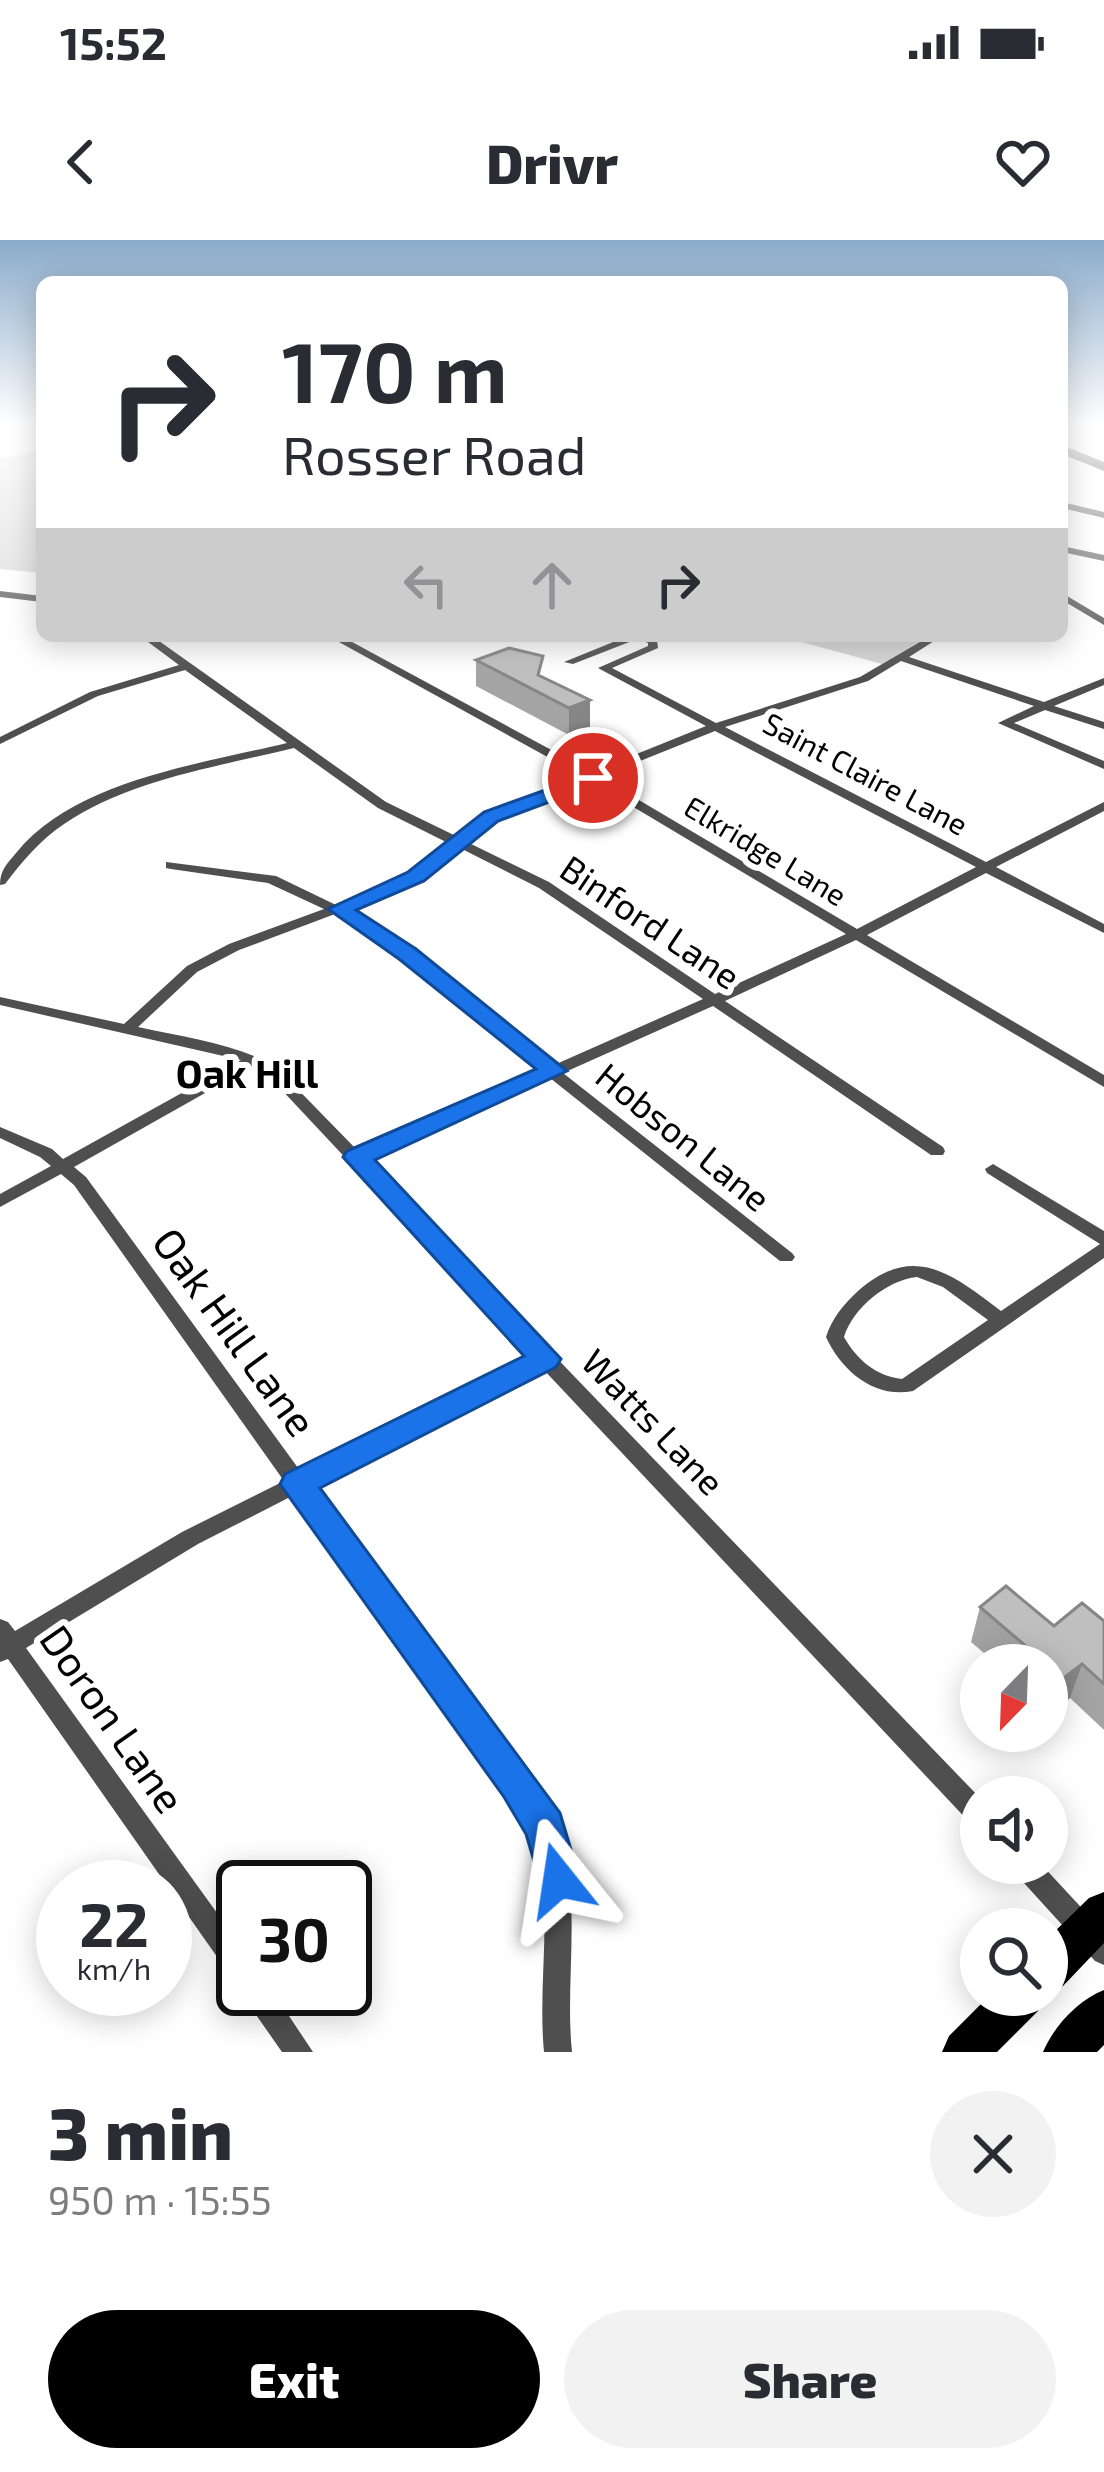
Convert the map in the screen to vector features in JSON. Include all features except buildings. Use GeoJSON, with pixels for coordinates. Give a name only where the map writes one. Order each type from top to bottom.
{"type":"FeatureCollection","features":[{"type":"Feature","properties":{"kind":"highway"},"geometry":{"type":"LineString","coordinates":[[1068,1954],[1098,1932]]}},
{"type":"Feature","properties":{"kind":"highway"},"geometry":{"type":"LineString","coordinates":[[1066,2052],[1104,2012]]}},
{"type":"Feature","properties":{"kind":"highway"},"geometry":{"type":"LineString","coordinates":[[965,2052],[1001,2016]]}},
{"type":"Feature","properties":{"kind":"street"},"geometry":{"type":"LineString","coordinates":[[1068,550],[1104,559]]}},
{"type":"Feature","properties":{"kind":"street"},"geometry":{"type":"LineString","coordinates":[[1068,557],[1076,552]]}},
{"type":"Feature","properties":{"kind":"street"},"geometry":{"type":"LineString","coordinates":[[0,594],[36,598]]}},
{"type":"Feature","properties":{"kind":"street"},"geometry":{"type":"LineString","coordinates":[[1068,600],[1104,622]]}},
{"type":"Feature","properties":{"kind":"street","name":"Binford Lane"},"geometry":{"type":"LineString","coordinates":[[153,642],[382,805],[561,895],[937,1151]]}},
{"type":"Feature","properties":{"kind":"street","name":"Elkridge Lane"},"geometry":{"type":"LineString","coordinates":[[344,642],[593,778],[1104,1082]]}},
{"type":"Feature","properties":{"kind":"street"},"geometry":{"type":"LineString","coordinates":[[569,662],[621,642]]}},
{"type":"Feature","properties":{"kind":"street","name":"Saint Claire Lane"},"geometry":{"type":"LineString","coordinates":[[653,642],[653,648],[603,668],[1104,929]]}},
{"type":"Feature","properties":{"kind":"street"},"geometry":{"type":"LineString","coordinates":[[127,1029],[179,978],[213,957],[416,877],[502,811],[773,705],[851,685],[927,642]]}},
{"type":"Feature","properties":{"kind":"street"},"geometry":{"type":"LineString","coordinates":[[901,658],[1104,726]]}},
{"type":"Feature","properties":{"kind":"street"},"geometry":{"type":"LineString","coordinates":[[0,741],[94,694],[186,666]]}},
{"type":"Feature","properties":{"kind":"street"},"geometry":{"type":"LineString","coordinates":[[1104,682],[1004,723],[1104,765]]}},
{"type":"Feature","properties":{"kind":"street"},"geometry":{"type":"LineString","coordinates":[[1,877],[36,835],[98,799],[296,744]]}},
{"type":"Feature","properties":{"kind":"street"},"geometry":{"type":"LineString","coordinates":[[357,1157],[857,936],[1104,806]]}},
{"type":"Feature","properties":{"kind":"street","name":"Hobson Lane"},"geometry":{"type":"LineString","coordinates":[[171,865],[271,879],[339,909],[408,954],[786,1257]]}},
{"type":"Feature","properties":{"kind":"street","name":"Watts Lane"},"geometry":{"type":"LineString","coordinates":[[0,1001],[255,1059],[289,1086],[960,1794]]}},
{"type":"Feature","properties":{"kind":"street"},"geometry":{"type":"LineString","coordinates":[[0,1201],[255,1059]]}},
{"type":"Feature","properties":{"kind":"street","name":"Oak Hill Lane"},"geometry":{"type":"LineString","coordinates":[[0,1132],[65,1165],[545,1827],[559,1880],[554,1984],[558,2052]]}},
{"type":"Feature","properties":{"kind":"street"},"geometry":{"type":"LineString","coordinates":[[993,1169],[1104,1239]]}},
{"type":"Feature","properties":{"kind":"street"},"geometry":{"type":"LineString","coordinates":[[1002,1321],[937,1276],[910,1268],[885,1276],[840,1321],[836,1337],[844,1354],[876,1380],[896,1387],[914,1381],[1002,1321],[1104,1250]]}},
{"type":"Feature","properties":{"kind":"street"},"geometry":{"type":"LineString","coordinates":[[4,1642],[190,1538],[545,1359]]}},
{"type":"Feature","properties":{"kind":"street","name":"Doron Lane"},"geometry":{"type":"LineString","coordinates":[[4,1642],[216,1935]]}},
{"type":"Feature","properties":{"kind":"street"},"geometry":{"type":"LineString","coordinates":[[1046,1884],[1098,1932]]}},
{"type":"Feature","properties":{"kind":"street"},"geometry":{"type":"LineString","coordinates":[[274,2016],[299,2052]]}},
{"type":"Feature","properties":{"kind":"shaded area"},"geometry":{"type":"Polygon","coordinates":[[[0,510],[36,510],[36,572],[0,569],[0,510]]]}},
{"type":"Feature","properties":{"kind":"shaded area"},"geometry":{"type":"Polygon","coordinates":[[[802,642],[919,642],[882,664],[802,642]]]}},
{"type":"Feature","properties":{"kind":"district","name":"Oak Hill"},"geometry":{"type":"Point","coordinates":[247,1072]}},
{"type":"Feature","properties":{"kind":"route"},"geometry":{"type":"LineString","coordinates":[[559,1880],[556,1854],[545,1827],[518,1784],[298,1484],[545,1359],[357,1157],[554,1071],[408,954],[339,909],[416,877],[491,816],[593,778]]}}]}
